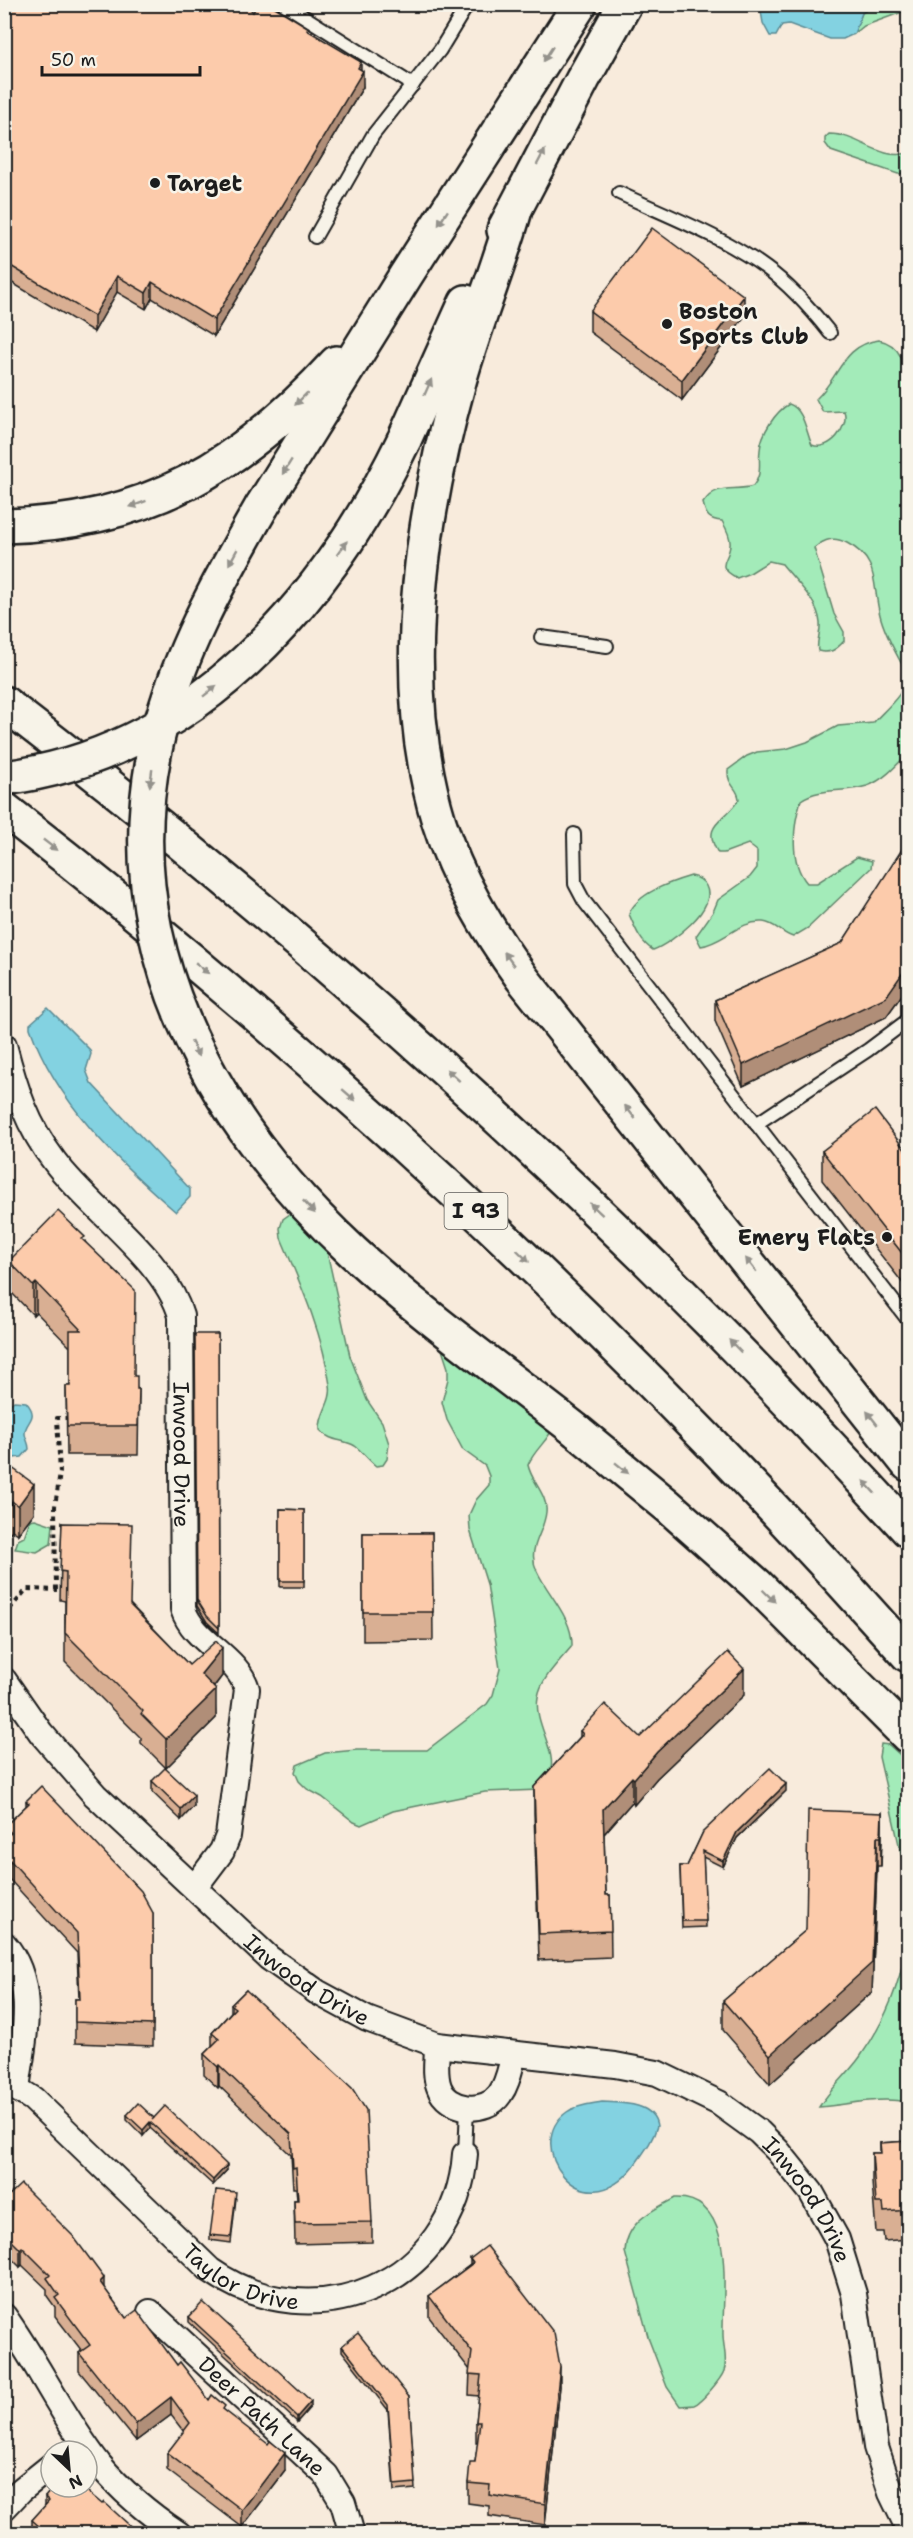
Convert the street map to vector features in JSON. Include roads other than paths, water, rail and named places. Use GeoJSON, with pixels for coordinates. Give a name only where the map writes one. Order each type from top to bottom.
{"type":"FeatureCollection","features":[{"type":"Feature","properties":{"kind":"highway"},"geometry":{"type":"LineString","coordinates":[[580,4],[406,274],[262,506],[200,620],[159,735],[148,802],[147,858],[152,912],[166,978],[197,1053],[251,1139],[294,1192],[374,1270],[668,1506],[756,1584],[909,1736]]}},
{"type":"Feature","properties":{"kind":"highway"},"geometry":{"type":"LineString","coordinates":[[4,778],[76,764],[117,748],[174,718],[228,677],[278,628],[330,565],[364,515],[404,440],[478,274],[515,210],[583,78],[625,4]]}},
{"type":"Feature","properties":{"kind":"highway"},"geometry":{"type":"LineString","coordinates":[[515,210],[461,376],[444,438],[428,528],[418,629],[418,674],[426,768],[440,823],[470,897],[489,930],[522,978],[909,1464]]}},
{"type":"Feature","properties":{"kind":"highway"},"geometry":{"type":"LineString","coordinates":[[4,526],[64,523],[106,514],[173,491],[215,468],[275,423],[314,386],[406,274]]}},
{"type":"Feature","properties":{"kind":"highway"},"geometry":{"type":"LineString","coordinates":[[4,703],[89,767],[259,905],[480,1100],[711,1321],[909,1530]]}},
{"type":"Feature","properties":{"kind":"highway","name":"I 93"},"geometry":{"type":"LineString","coordinates":[[4,808],[236,997],[376,1118],[487,1221],[704,1435],[909,1655]]}},
{"type":"Feature","properties":{"kind":"street","name":"Inwood Drive"},"geometry":{"type":"LineString","coordinates":[[4,1045],[16,1092],[29,1123],[44,1147],[68,1178],[157,1271],[170,1289],[181,1316],[183,1609],[195,1631],[238,1671],[247,1689],[228,1836],[222,1851],[195,1887]]}},
{"type":"Feature","properties":{"kind":"street","name":"Inwood Drive"},"geometry":{"type":"LineString","coordinates":[[4,1680],[41,1733],[84,1784],[269,1958],[316,1992],[368,2019],[437,2045],[615,2065],[642,2069],[667,2077],[719,2103],[743,2120],[778,2151],[812,2192],[830,2224],[848,2269],[854,2294],[876,2447],[891,2493],[909,2528]]}},
{"type":"Feature","properties":{"kind":"street"},"geometry":{"type":"LineString","coordinates":[[4,1944],[20,1970],[25,1994],[26,2026],[11,2087]]}},
{"type":"Feature","properties":{"kind":"street"},"geometry":{"type":"LineString","coordinates":[[437,2045],[436,2071],[439,2088],[449,2102],[467,2107],[482,2107],[496,2100],[506,2084],[514,2055]]}},
{"type":"Feature","properties":{"kind":"street","name":"Taylor Drive"},"geometry":{"type":"LineString","coordinates":[[11,2087],[33,2098],[210,2270],[236,2286],[279,2301],[310,2303],[348,2297],[375,2287],[409,2265],[429,2244],[446,2219],[460,2183],[465,2154]]}},
{"type":"Feature","properties":{"kind":"street","name":"Deer Path Lane"},"geometry":{"type":"LineString","coordinates":[[150,2312],[326,2475],[343,2503],[352,2534]]}},
{"type":"Feature","properties":{"kind":"street"},"geometry":{"type":"LineString","coordinates":[[4,2316],[73,2439]]}},
{"type":"Feature","properties":{"kind":"street"},"geometry":{"type":"LineString","coordinates":[[99,2467],[125,2492],[179,2534]]}},
{"type":"Feature","properties":{"kind":"street"},"geometry":{"type":"LineString","coordinates":[[4,2508],[39,2476]]}},
{"type":"Feature","properties":{"kind":"lane"},"geometry":{"type":"LineString","coordinates":[[284,4],[413,85]]}},
{"type":"Feature","properties":{"kind":"lane"},"geometry":{"type":"LineString","coordinates":[[315,237],[373,135],[441,50],[468,4]]}},
{"type":"Feature","properties":{"kind":"lane"},"geometry":{"type":"LineString","coordinates":[[619,193],[725,243],[766,268],[802,299],[830,333]]}},
{"type":"Feature","properties":{"kind":"lane"},"geometry":{"type":"LineString","coordinates":[[541,637],[607,646]]}},
{"type":"Feature","properties":{"kind":"lane"},"geometry":{"type":"LineString","coordinates":[[574,834],[575,884],[578,892],[909,1320]]}},
{"type":"Feature","properties":{"kind":"lane"},"geometry":{"type":"LineString","coordinates":[[756,1124],[909,1020]]}},
{"type":"Feature","properties":{"kind":"lane"},"geometry":{"type":"LineString","coordinates":[[465,2154],[467,2107]]}},
{"type":"Feature","properties":{"kind":"water"},"geometry":{"type":"Polygon","coordinates":[[[760,4],[874,5],[862,13],[854,34],[843,39],[830,39],[789,24],[782,25],[776,36],[770,36],[763,23],[760,4]]]}},
{"type":"Feature","properties":{"kind":"water"},"geometry":{"type":"Polygon","coordinates":[[[48,1008],[90,1050],[86,1070],[91,1083],[190,1189],[190,1197],[176,1212],[111,1151],[72,1106],[56,1081],[41,1055],[30,1028],[30,1024],[48,1008]]]}},
{"type":"Feature","properties":{"kind":"water"},"geometry":{"type":"Polygon","coordinates":[[[14,1401],[26,1402],[32,1412],[25,1430],[29,1449],[22,1457],[5,1459],[5,1442],[8,1432],[5,1424],[5,1408],[14,1401]]]}},
{"type":"Feature","properties":{"kind":"water"},"geometry":{"type":"Polygon","coordinates":[[[602,2102],[636,2105],[643,2108],[655,2118],[657,2126],[650,2142],[634,2166],[614,2184],[595,2190],[578,2187],[564,2176],[554,2161],[551,2143],[555,2126],[567,2112],[580,2106],[602,2102]]]}},
{"type":"Feature","properties":{"kind":"place","name":"Target"},"geometry":{"type":"Point","coordinates":[155,183]}},
{"type":"Feature","properties":{"kind":"place","name":"Boston Sports Club"},"geometry":{"type":"Point","coordinates":[667,324]}},
{"type":"Feature","properties":{"kind":"place","name":"Emery Flats"},"geometry":{"type":"Point","coordinates":[887,1237]}}]}
